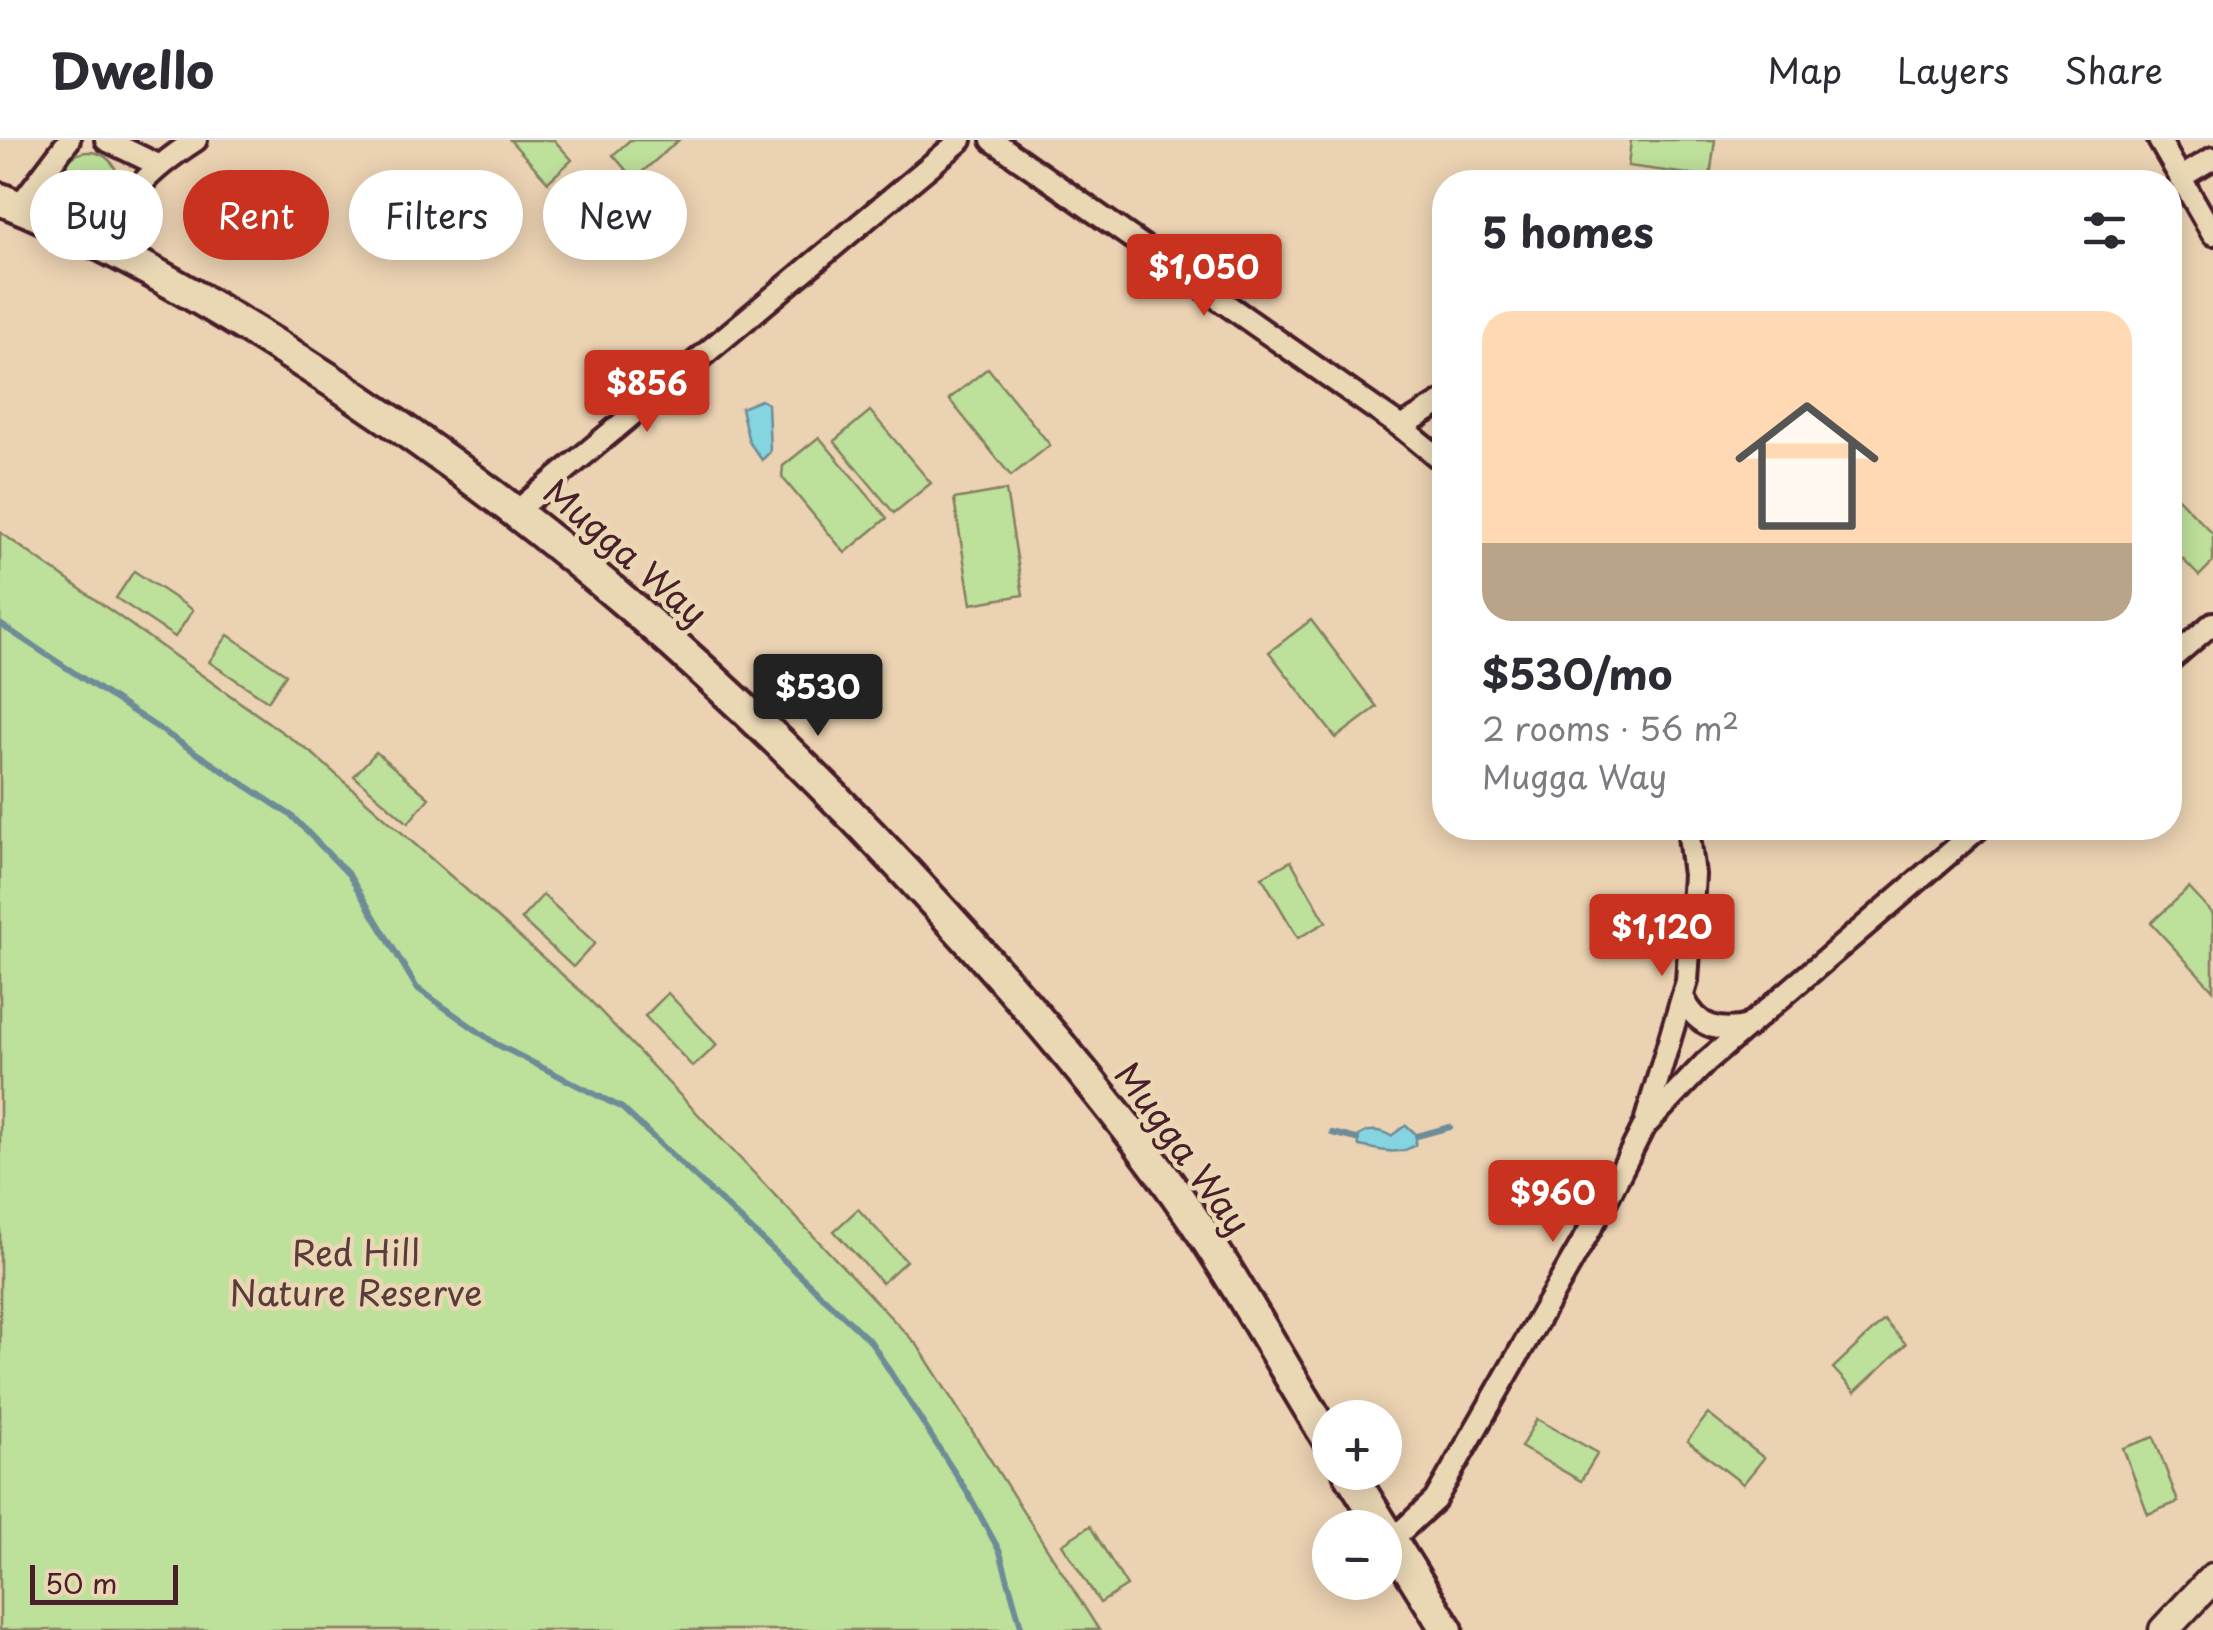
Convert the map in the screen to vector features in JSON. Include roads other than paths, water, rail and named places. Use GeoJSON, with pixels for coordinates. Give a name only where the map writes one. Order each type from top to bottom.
{"type":"FeatureCollection","features":[{"type":"Feature","properties":{"kind":"main road","name":"Mugga Way"},"geometry":{"type":"LineString","coordinates":[[125,260],[220,311],[320,373],[518,510],[604,579],[864,824],[1023,999],[1194,1220],[1312,1413]]}},
{"type":"Feature","properties":{"kind":"main road"},"geometry":{"type":"LineString","coordinates":[[1402,1555],[1447,1630]]}},
{"type":"Feature","properties":{"kind":"street"},"geometry":{"type":"LineString","coordinates":[[9,202],[69,140]]}},
{"type":"Feature","properties":{"kind":"street"},"geometry":{"type":"LineString","coordinates":[[106,140],[158,164]]}},
{"type":"Feature","properties":{"kind":"street"},"geometry":{"type":"LineString","coordinates":[[152,170],[196,140]]}},
{"type":"Feature","properties":{"kind":"street"},"geometry":{"type":"LineString","coordinates":[[518,510],[961,140]]}},
{"type":"Feature","properties":{"kind":"street"},"geometry":{"type":"LineString","coordinates":[[992,140],[1432,452]]}},
{"type":"Feature","properties":{"kind":"street"},"geometry":{"type":"LineString","coordinates":[[2159,140],[2176,170]]}},
{"type":"Feature","properties":{"kind":"street"},"geometry":{"type":"LineString","coordinates":[[2182,177],[2213,158]]}},
{"type":"Feature","properties":{"kind":"street"},"geometry":{"type":"LineString","coordinates":[[2182,181],[2213,234]]}},
{"type":"Feature","properties":{"kind":"street"},"geometry":{"type":"LineString","coordinates":[[1401,427],[1432,408]]}},
{"type":"Feature","properties":{"kind":"street"},"geometry":{"type":"LineString","coordinates":[[2182,650],[2213,623]]}},
{"type":"Feature","properties":{"kind":"street"},"geometry":{"type":"LineString","coordinates":[[1402,1532],[1436,1500],[1605,1204],[1643,1128],[1684,999],[1694,875],[1690,840]]}},
{"type":"Feature","properties":{"kind":"street"},"geometry":{"type":"LineString","coordinates":[[1643,1128],[1672,1094],[1965,840]]}},
{"type":"Feature","properties":{"kind":"street"},"geometry":{"type":"LineString","coordinates":[[1684,999],[1694,1016],[1716,1030],[1751,1026]]}},
{"type":"Feature","properties":{"kind":"street"},"geometry":{"type":"LineString","coordinates":[[2164,1630],[2213,1578]]}},
{"type":"Feature","properties":{"kind":"water"},"geometry":{"type":"Polygon","coordinates":[[[761,400],[768,404],[770,452],[762,460],[749,442],[741,408],[761,400]]]}},
{"type":"Feature","properties":{"kind":"water"},"geometry":{"type":"Polygon","coordinates":[[[1406,1125],[1417,1135],[1415,1145],[1408,1149],[1387,1151],[1359,1146],[1358,1137],[1366,1132],[1391,1136],[1406,1125]]]}},
{"type":"Feature","properties":{"kind":"waterway"},"geometry":{"type":"LineString","coordinates":[[0,624],[292,816],[349,875],[417,988],[496,1044],[622,1108],[871,1342],[969,1495],[1000,1552],[1022,1630]]}},
{"type":"Feature","properties":{"kind":"waterway"},"geometry":{"type":"LineString","coordinates":[[1417,1136],[1450,1127]]}},
{"type":"Feature","properties":{"kind":"waterway"},"geometry":{"type":"LineString","coordinates":[[1332,1133],[1357,1139]]}},
{"type":"Feature","properties":{"kind":"park label","name":"Red Hill Nature Reserve"},"geometry":{"type":"Point","coordinates":[356,1274]}}]}
